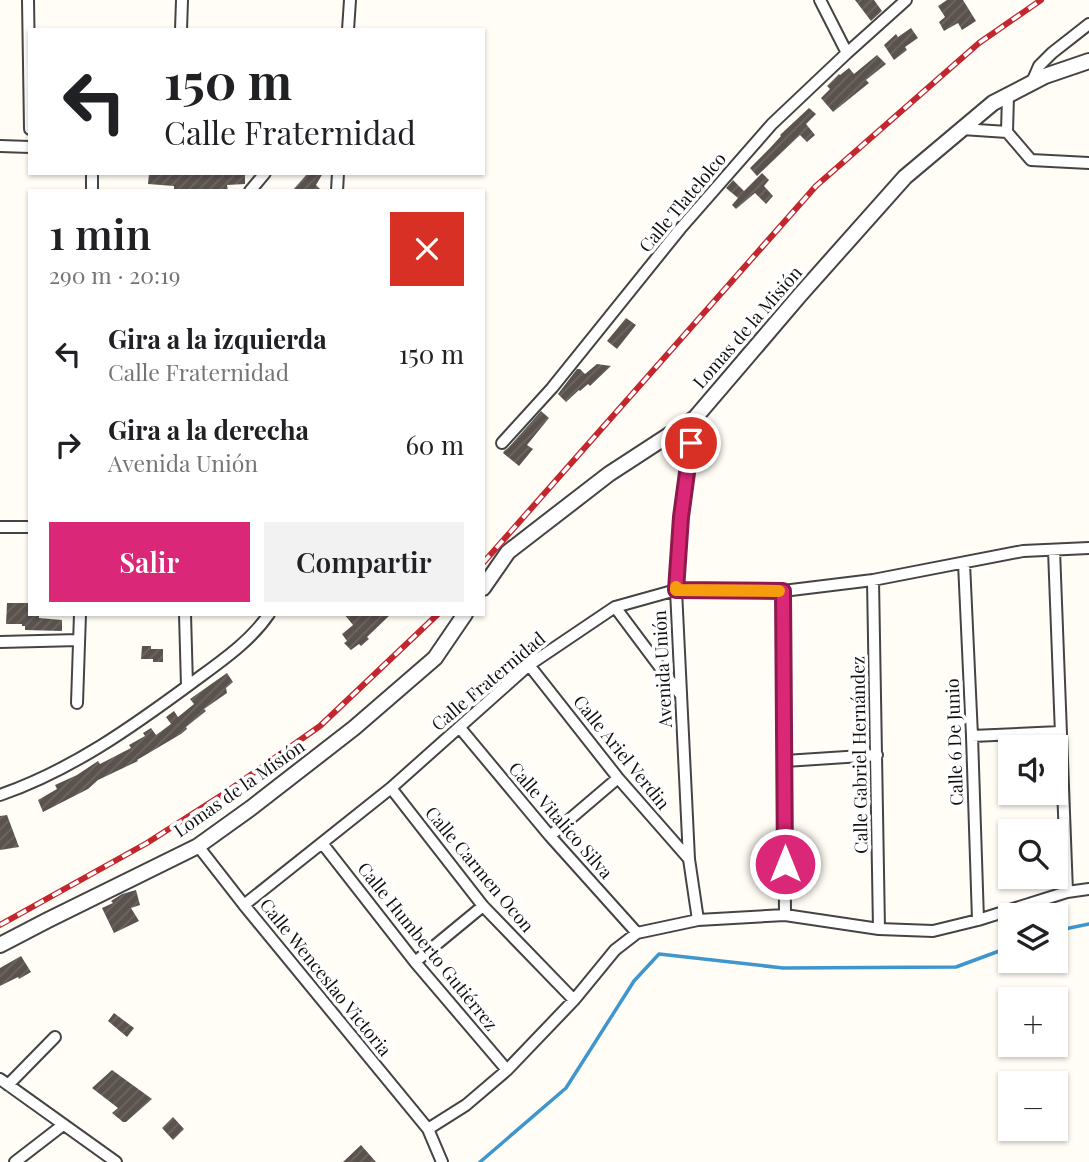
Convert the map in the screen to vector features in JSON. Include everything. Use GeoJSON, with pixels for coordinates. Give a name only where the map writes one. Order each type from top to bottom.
{"type":"FeatureCollection","features":[{"type":"Feature","properties":{"kind":"street"},"geometry":{"type":"LineString","coordinates":[[28,0],[28,28]]}},
{"type":"Feature","properties":{"kind":"street"},"geometry":{"type":"LineString","coordinates":[[181,0],[181,28]]}},
{"type":"Feature","properties":{"kind":"street"},"geometry":{"type":"LineString","coordinates":[[348,28],[349,0]]}},
{"type":"Feature","properties":{"kind":"street"},"geometry":{"type":"LineString","coordinates":[[820,0],[847,53]]}},
{"type":"Feature","properties":{"kind":"street","name":"Calle Tlatelolco"},"geometry":{"type":"LineString","coordinates":[[502,443],[552,388],[680,229],[763,135],[906,0]]}},
{"type":"Feature","properties":{"kind":"street","name":"Lomas de la Misión"},"geometry":{"type":"LineString","coordinates":[[1032,82],[1040,66],[1052,53],[1089,24]]}},
{"type":"Feature","properties":{"kind":"street","name":"Lomas de la Misión"},"geometry":{"type":"LineString","coordinates":[[485,585],[508,552],[609,474],[695,418],[905,177],[993,103],[1032,82],[1089,61]]}},
{"type":"Feature","properties":{"kind":"street"},"geometry":{"type":"LineString","coordinates":[[1008,95],[1007,132],[1031,160],[1089,163]]}},
{"type":"Feature","properties":{"kind":"street"},"geometry":{"type":"LineString","coordinates":[[962,129],[1007,132]]}},
{"type":"Feature","properties":{"kind":"street"},"geometry":{"type":"LineString","coordinates":[[0,146],[28,147]]}},
{"type":"Feature","properties":{"kind":"street"},"geometry":{"type":"LineString","coordinates":[[252,189],[263,175]]}},
{"type":"Feature","properties":{"kind":"street","name":"Avenida Unión"},"geometry":{"type":"LineString","coordinates":[[695,418],[681,517],[676,590],[689,859],[698,920]]}},
{"type":"Feature","properties":{"kind":"street"},"geometry":{"type":"LineString","coordinates":[[0,527],[28,527]]}},
{"type":"Feature","properties":{"kind":"street","name":"Calle Fraternidad"},"geometry":{"type":"LineString","coordinates":[[244,905],[391,788],[529,665],[615,607],[676,590],[783,591],[873,580],[1023,551],[1089,548]]}},
{"type":"Feature","properties":{"kind":"street"},"geometry":{"type":"LineString","coordinates":[[1054,550],[1068,892]]}},
{"type":"Feature","properties":{"kind":"street","name":"Calle 6 De Junio"},"geometry":{"type":"LineString","coordinates":[[964,563],[978,920]]}},
{"type":"Feature","properties":{"kind":"street","name":"Calle Gabriel Hernández"},"geometry":{"type":"LineString","coordinates":[[873,580],[879,929]]}},
{"type":"Feature","properties":{"kind":"street"},"geometry":{"type":"LineString","coordinates":[[783,591],[785,915]]}},
{"type":"Feature","properties":{"kind":"street"},"geometry":{"type":"LineString","coordinates":[[615,607],[680,694]]}},
{"type":"Feature","properties":{"kind":"street"},"geometry":{"type":"LineString","coordinates":[[77,703],[80,616]]}},
{"type":"Feature","properties":{"kind":"street"},"geometry":{"type":"LineString","coordinates":[[185,616],[187,686]]}},
{"type":"Feature","properties":{"kind":"street"},"geometry":{"type":"LineString","coordinates":[[0,795],[47,777],[96,750],[230,654],[268,616]]}},
{"type":"Feature","properties":{"kind":"street","name":"Lomas de la Misión"},"geometry":{"type":"LineString","coordinates":[[0,945],[198,846],[365,719],[435,658],[464,616]]}},
{"type":"Feature","properties":{"kind":"street"},"geometry":{"type":"LineString","coordinates":[[0,642],[79,640]]}},
{"type":"Feature","properties":{"kind":"street","name":"Calle Ariel Verdin"},"geometry":{"type":"LineString","coordinates":[[529,665],[618,778],[689,859]]}},
{"type":"Feature","properties":{"kind":"street","name":"Calle Vitalico Silva"},"geometry":{"type":"LineString","coordinates":[[460,728],[550,836],[637,933]]}},
{"type":"Feature","properties":{"kind":"street"},"geometry":{"type":"LineString","coordinates":[[972,736],[1060,732]]}},
{"type":"Feature","properties":{"kind":"street"},"geometry":{"type":"LineString","coordinates":[[785,761],[877,755]]}},
{"type":"Feature","properties":{"kind":"street"},"geometry":{"type":"LineString","coordinates":[[550,836],[618,778]]}},
{"type":"Feature","properties":{"kind":"street","name":"Calle Carmen Ocon"},"geometry":{"type":"LineString","coordinates":[[391,788],[483,906],[574,1000]]}},
{"type":"Feature","properties":{"kind":"street","name":"Calle Humberto Gutiérrez"},"geometry":{"type":"LineString","coordinates":[[322,843],[415,962],[507,1070]]}},
{"type":"Feature","properties":{"kind":"street","name":"Calle Wenceslao Victoria"},"geometry":{"type":"LineString","coordinates":[[198,846],[428,1129],[442,1162]]}},
{"type":"Feature","properties":{"kind":"street"},"geometry":{"type":"LineString","coordinates":[[428,1129],[466,1105],[507,1070],[574,1000],[615,950],[637,933],[698,920],[785,915],[879,929],[933,931],[1089,888]]}},
{"type":"Feature","properties":{"kind":"street"},"geometry":{"type":"LineString","coordinates":[[415,962],[483,906]]}},
{"type":"Feature","properties":{"kind":"street"},"geometry":{"type":"LineString","coordinates":[[55,1037],[4,1082],[116,1162]]}},
{"type":"Feature","properties":{"kind":"street"},"geometry":{"type":"LineString","coordinates":[[15,1162],[63,1125]]}},
{"type":"Feature","properties":{"kind":"building"},"geometry":{"type":"Polygon","coordinates":[[[855,0],[874,0],[882,11],[871,21],[855,0]]]}},
{"type":"Feature","properties":{"kind":"building"},"geometry":{"type":"Polygon","coordinates":[[[947,0],[963,0],[976,21],[962,30],[958,23],[944,31],[939,22],[945,17],[938,6],[947,0]]]}},
{"type":"Feature","properties":{"kind":"building"},"geometry":{"type":"Polygon","coordinates":[[[911,28],[918,38],[905,47],[907,50],[894,60],[884,45],[896,34],[898,37],[911,28]]]}},
{"type":"Feature","properties":{"kind":"building"},"geometry":{"type":"Polygon","coordinates":[[[877,55],[886,64],[866,80],[869,83],[833,112],[821,98],[830,89],[827,86],[849,68],[854,74],[877,55]]]}},
{"type":"Feature","properties":{"kind":"building"},"geometry":{"type":"Polygon","coordinates":[[[809,108],[816,114],[806,124],[815,135],[807,142],[800,135],[757,176],[750,168],[809,108]]]}},
{"type":"Feature","properties":{"kind":"building"},"geometry":{"type":"Polygon","coordinates":[[[762,173],[769,180],[764,186],[773,196],[766,204],[755,193],[736,209],[732,205],[738,198],[726,188],[733,180],[744,191],[762,173]]]}},
{"type":"Feature","properties":{"kind":"building"},"geometry":{"type":"Polygon","coordinates":[[[149,175],[245,175],[245,184],[227,185],[228,189],[174,189],[174,186],[148,184],[149,175]]]}},
{"type":"Feature","properties":{"kind":"building"},"geometry":{"type":"Polygon","coordinates":[[[306,175],[322,175],[316,185],[320,189],[294,189],[306,175]]]}},
{"type":"Feature","properties":{"kind":"building"},"geometry":{"type":"Polygon","coordinates":[[[626,318],[636,325],[617,349],[607,341],[626,318]]]}},
{"type":"Feature","properties":{"kind":"building"},"geometry":{"type":"Polygon","coordinates":[[[597,364],[611,366],[590,386],[588,384],[579,390],[566,402],[558,394],[577,369],[585,374],[597,364]]]}},
{"type":"Feature","properties":{"kind":"building"},"geometry":{"type":"Polygon","coordinates":[[[541,411],[549,418],[527,445],[533,449],[519,466],[503,453],[541,411]]]}},
{"type":"Feature","properties":{"kind":"building"},"geometry":{"type":"Polygon","coordinates":[[[7,603],[28,603],[28,616],[62,620],[62,631],[25,630],[22,624],[6,624],[7,603]]]}},
{"type":"Feature","properties":{"kind":"building"},"geometry":{"type":"Polygon","coordinates":[[[346,616],[389,616],[367,637],[369,639],[351,650],[344,643],[347,641],[342,634],[353,625],[346,616]]]}},
{"type":"Feature","properties":{"kind":"building"},"geometry":{"type":"Polygon","coordinates":[[[142,646],[163,649],[163,662],[141,659],[142,646]]]}},
{"type":"Feature","properties":{"kind":"building"},"geometry":{"type":"Polygon","coordinates":[[[227,673],[233,682],[226,688],[227,693],[204,709],[206,711],[181,734],[138,761],[98,780],[88,789],[43,812],[38,800],[57,789],[55,785],[98,761],[100,764],[131,748],[129,745],[145,736],[143,733],[151,728],[156,735],[171,724],[166,717],[174,711],[178,717],[194,704],[190,699],[227,673]]]}},
{"type":"Feature","properties":{"kind":"building"},"geometry":{"type":"Polygon","coordinates":[[[7,815],[19,847],[0,850],[0,816],[7,815]]]}},
{"type":"Feature","properties":{"kind":"building"},"geometry":{"type":"Polygon","coordinates":[[[136,890],[140,905],[131,908],[139,921],[114,933],[102,908],[113,903],[111,901],[122,894],[136,890]]]}},
{"type":"Feature","properties":{"kind":"building"},"geometry":{"type":"Polygon","coordinates":[[[21,956],[31,972],[0,986],[0,968],[21,956]]]}},
{"type":"Feature","properties":{"kind":"building"},"geometry":{"type":"Polygon","coordinates":[[[114,1013],[134,1028],[127,1037],[108,1021],[114,1013]]]}},
{"type":"Feature","properties":{"kind":"building"},"geometry":{"type":"Polygon","coordinates":[[[112,1070],[152,1099],[126,1122],[112,1113],[118,1108],[92,1088],[112,1070]]]}},
{"type":"Feature","properties":{"kind":"building"},"geometry":{"type":"Polygon","coordinates":[[[173,1117],[184,1129],[173,1140],[162,1128],[173,1117]]]}},
{"type":"Feature","properties":{"kind":"building"},"geometry":{"type":"Polygon","coordinates":[[[361,1145],[376,1162],[343,1162],[361,1145]]]}},
{"type":"Feature","properties":{"kind":"waterway"},"geometry":{"type":"LineString","coordinates":[[1068,928],[1089,924]]}},
{"type":"Feature","properties":{"kind":"waterway"},"geometry":{"type":"LineString","coordinates":[[480,1162],[566,1088],[634,981],[659,954],[783,968],[956,967],[998,951]]}},
{"type":"Feature","properties":{"kind":"railway"},"geometry":{"type":"LineString","coordinates":[[485,561],[816,186],[979,43],[1041,0]]}},
{"type":"Feature","properties":{"kind":"railway"},"geometry":{"type":"LineString","coordinates":[[0,925],[147,843],[225,793],[320,726],[436,616]]}},
{"type":"Feature","properties":{"kind":"slow traffic"},"geometry":{"type":"LineString","coordinates":[[676,587],[676,590],[779,591]]}},
{"type":"Feature","properties":{"kind":"route"},"geometry":{"type":"LineString","coordinates":[[691,443],[681,517],[676,590],[783,591],[785,864]]}}]}
